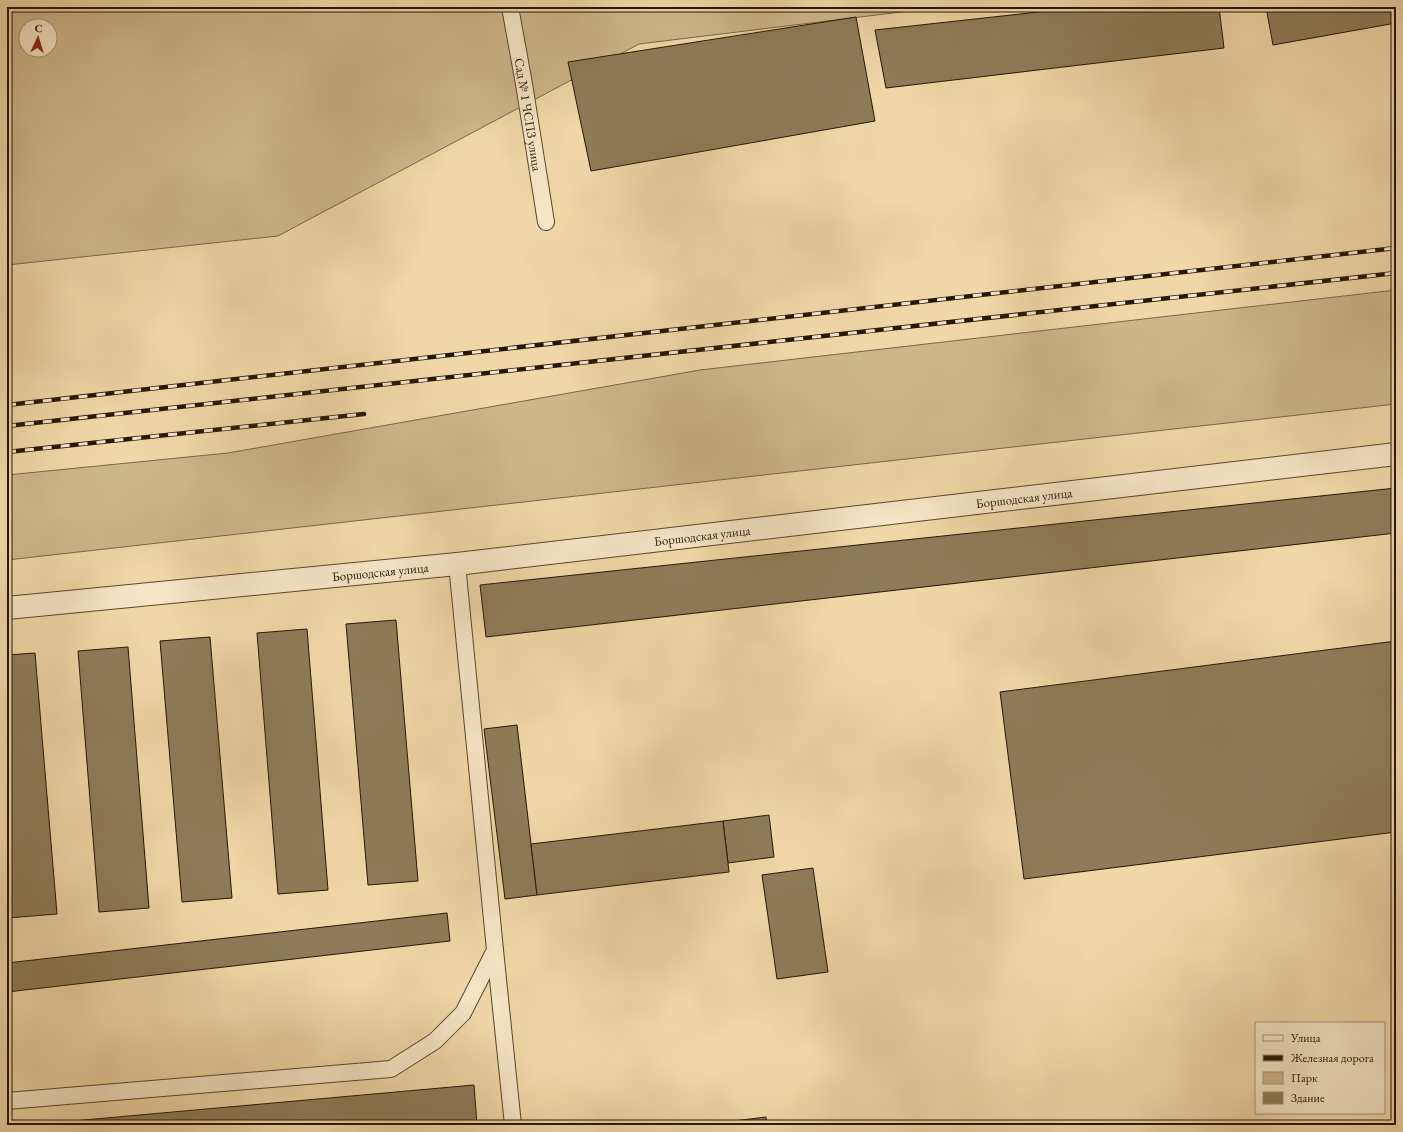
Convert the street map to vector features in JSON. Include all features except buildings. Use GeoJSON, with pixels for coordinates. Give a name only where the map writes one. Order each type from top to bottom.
{"type":"FeatureCollection","features":[{"type":"Feature","properties":{"kind":"street","name":"Боршодская улица"},"geometry":{"type":"LineString","coordinates":[[7,608],[457,564],[1396,454]]}},
{"type":"Feature","properties":{"kind":"lane","name":"Сад № 1 ЧСПЗ улица"},"geometry":{"type":"LineString","coordinates":[[510,7],[546,222]]}},
{"type":"Feature","properties":{"kind":"lane"},"geometry":{"type":"LineString","coordinates":[[457,564],[513,1125]]}},
{"type":"Feature","properties":{"kind":"lane"},"geometry":{"type":"LineString","coordinates":[[7,1101],[392,1069],[435,1041],[463,1013],[495,950]]}},
{"type":"Feature","properties":{"kind":"green space"},"geometry":{"type":"Polygon","coordinates":[[[7,7],[942,7],[639,44],[278,236],[7,265],[7,7]]]}},
{"type":"Feature","properties":{"kind":"green space"},"geometry":{"type":"Polygon","coordinates":[[[1396,290],[1396,404],[7,560],[7,475],[228,453],[700,370],[1396,290]]]}},
{"type":"Feature","properties":{"kind":"railway"},"geometry":{"type":"LineString","coordinates":[[7,405],[1396,248]]}},
{"type":"Feature","properties":{"kind":"railway"},"geometry":{"type":"LineString","coordinates":[[7,426],[1396,273]]}},
{"type":"Feature","properties":{"kind":"railway"},"geometry":{"type":"LineString","coordinates":[[7,452],[364,414]]}}]}
